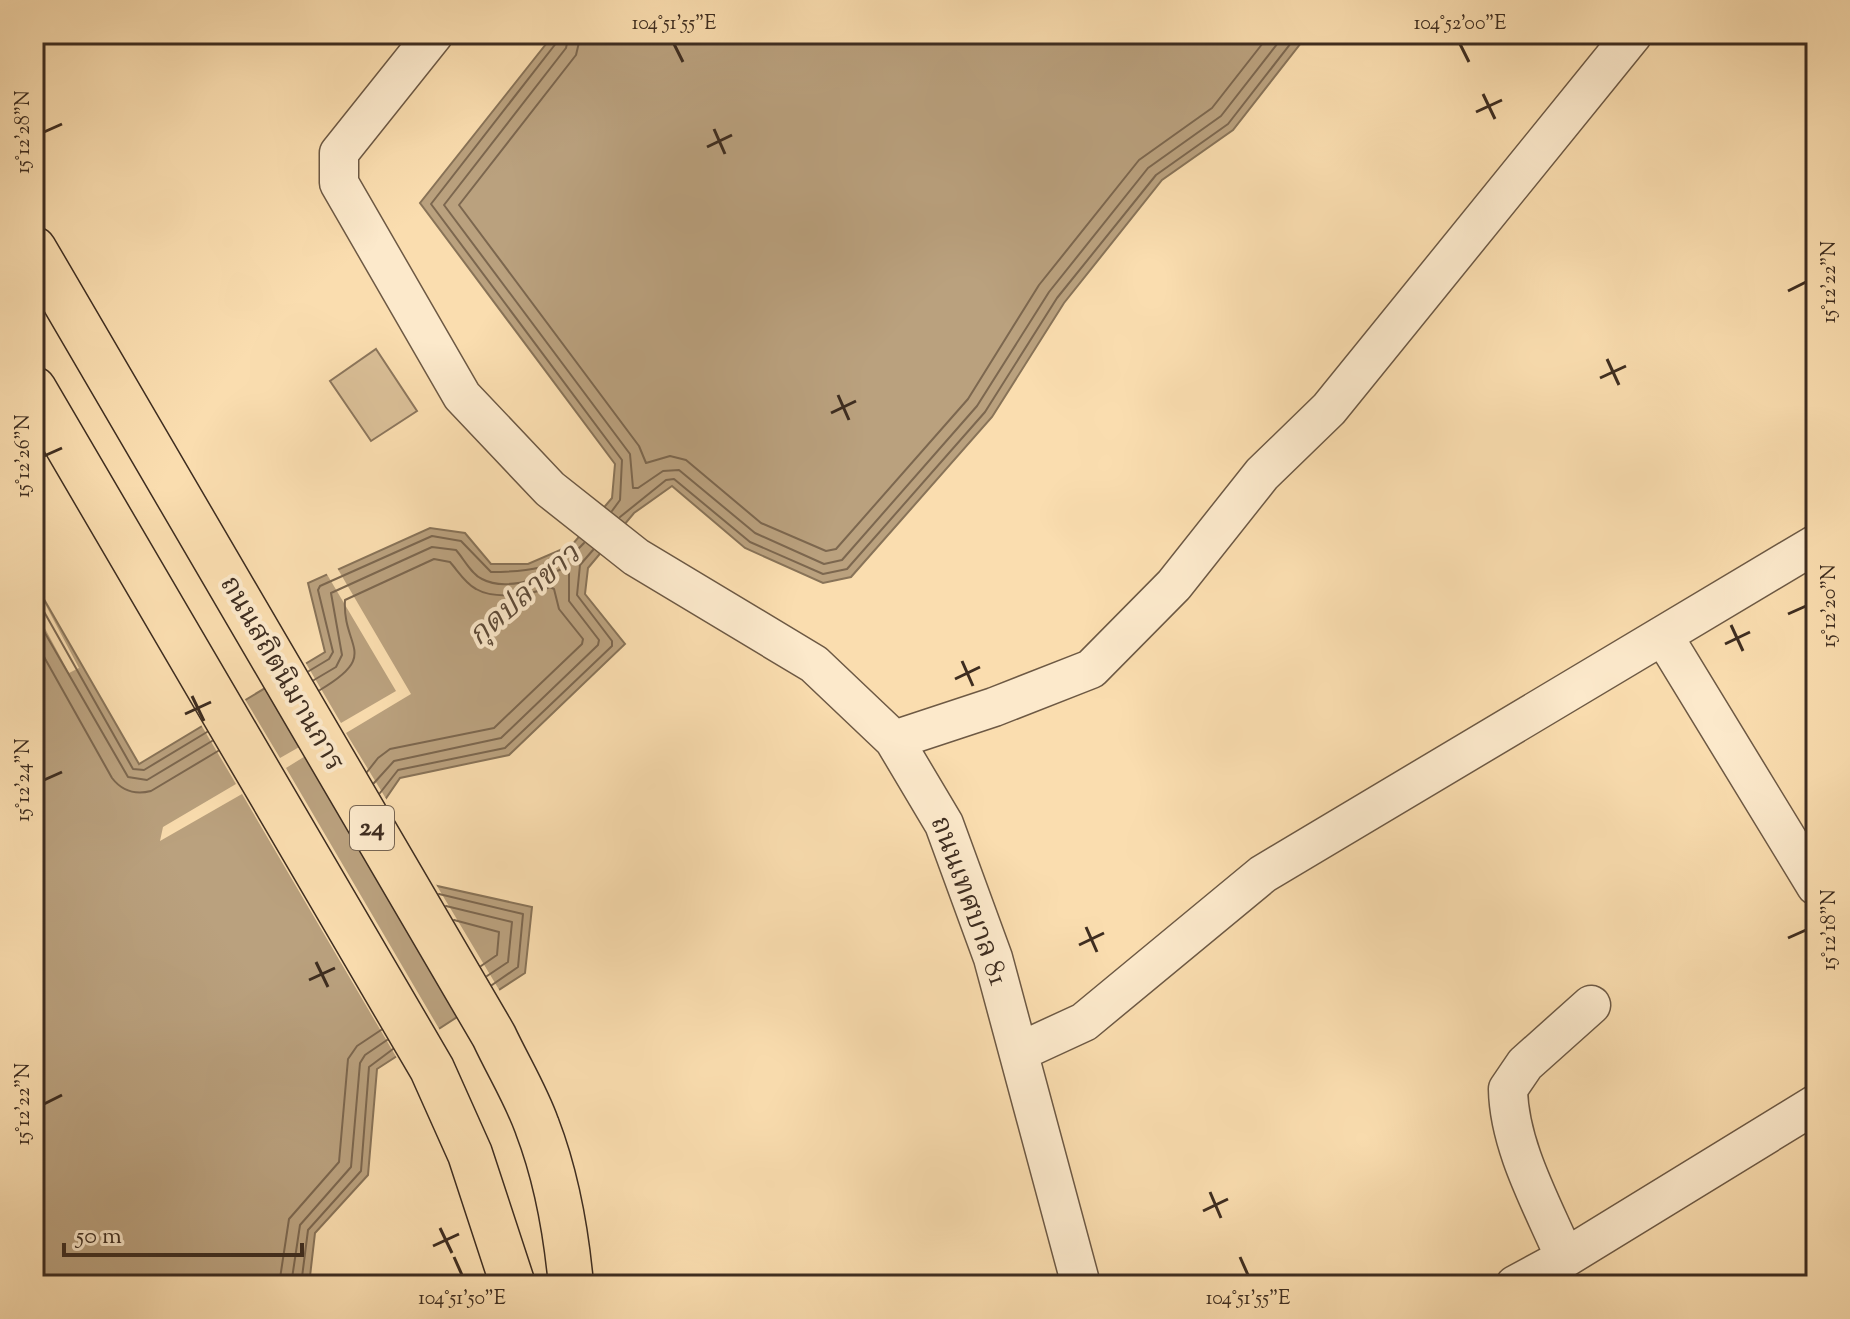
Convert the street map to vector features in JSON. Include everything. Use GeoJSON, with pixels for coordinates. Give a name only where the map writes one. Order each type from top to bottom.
{"type":"FeatureCollection","features":[{"type":"Feature","properties":{"kind":"main road","name":"ถนนสถิตนิมานการ"},"geometry":{"type":"LineString","coordinates":[[34,249],[494,1036],[537,1124],[553,1174],[565,1225],[571,1285]]}},
{"type":"Feature","properties":{"kind":"main road","name":"24"},"geometry":{"type":"LineString","coordinates":[[39,407],[432,1069],[470,1154],[513,1285]]}},
{"type":"Feature","properties":{"kind":"street","name":"ถนนเทศบาล 81"},"geometry":{"type":"LineString","coordinates":[[434,34],[339,153],[339,183],[462,396],[550,489],[636,557],[814,664],[894,740],[944,824],[993,958],[1081,1285]]}},
{"type":"Feature","properties":{"kind":"street"},"geometry":{"type":"LineString","coordinates":[[894,740],[994,707],[1091,669],[1174,585],[1262,474],[1329,409],[1553,127],[1633,34]]}},
{"type":"Feature","properties":{"kind":"street"},"geometry":{"type":"LineString","coordinates":[[1019,1052],[1084,1022],[1263,874],[1816,544]]}},
{"type":"Feature","properties":{"kind":"street"},"geometry":{"type":"LineString","coordinates":[[1664,637],[1816,886]]}},
{"type":"Feature","properties":{"kind":"street"},"geometry":{"type":"LineString","coordinates":[[1565,1258],[1527,1170],[1514,1127],[1508,1089],[1525,1064],[1591,1005]]}},
{"type":"Feature","properties":{"kind":"street"},"geometry":{"type":"LineString","coordinates":[[1515,1285],[1565,1258],[1816,1104]]}},
{"type":"Feature","properties":{"kind":"shaded area"},"geometry":{"type":"Polygon","coordinates":[[[376,349],[417,411],[371,441],[330,381],[376,349]]]}},
{"type":"Feature","properties":{"kind":"water","name":"กุดปลาขาว"},"geometry":{"type":"Polygon","coordinates":[[[554,34],[1308,34],[1233,130],[1162,180],[1064,303],[992,417],[851,577],[823,583],[745,548],[672,486],[634,513],[588,568],[585,594],[625,644],[509,755],[400,778],[378,810],[424,883],[532,907],[525,973],[377,1069],[368,1175],[315,1233],[309,1285],[34,1285],[34,582],[139,764],[325,652],[308,583],[430,528],[465,533],[491,564],[528,564],[572,545],[612,498],[615,464],[420,203],[554,34]]]}},
{"type":"Feature","properties":{"kind":"pier"},"geometry":{"type":"Polygon","coordinates":[[[336,566],[411,694],[346,733],[388,802],[383,810],[427,879],[434,881],[501,993],[462,1019],[307,755],[286,768],[441,1032],[398,1060],[242,794],[160,841],[163,827],[236,784],[200,723],[243,696],[280,758],[301,746],[265,683],[304,660],[341,723],[396,691],[325,571],[336,566]]]}},
{"type":"Feature","properties":{"kind":"pier"},"geometry":{"type":"Polygon","coordinates":[[[34,583],[79,668],[69,673],[34,608],[34,583]]]}}]}
